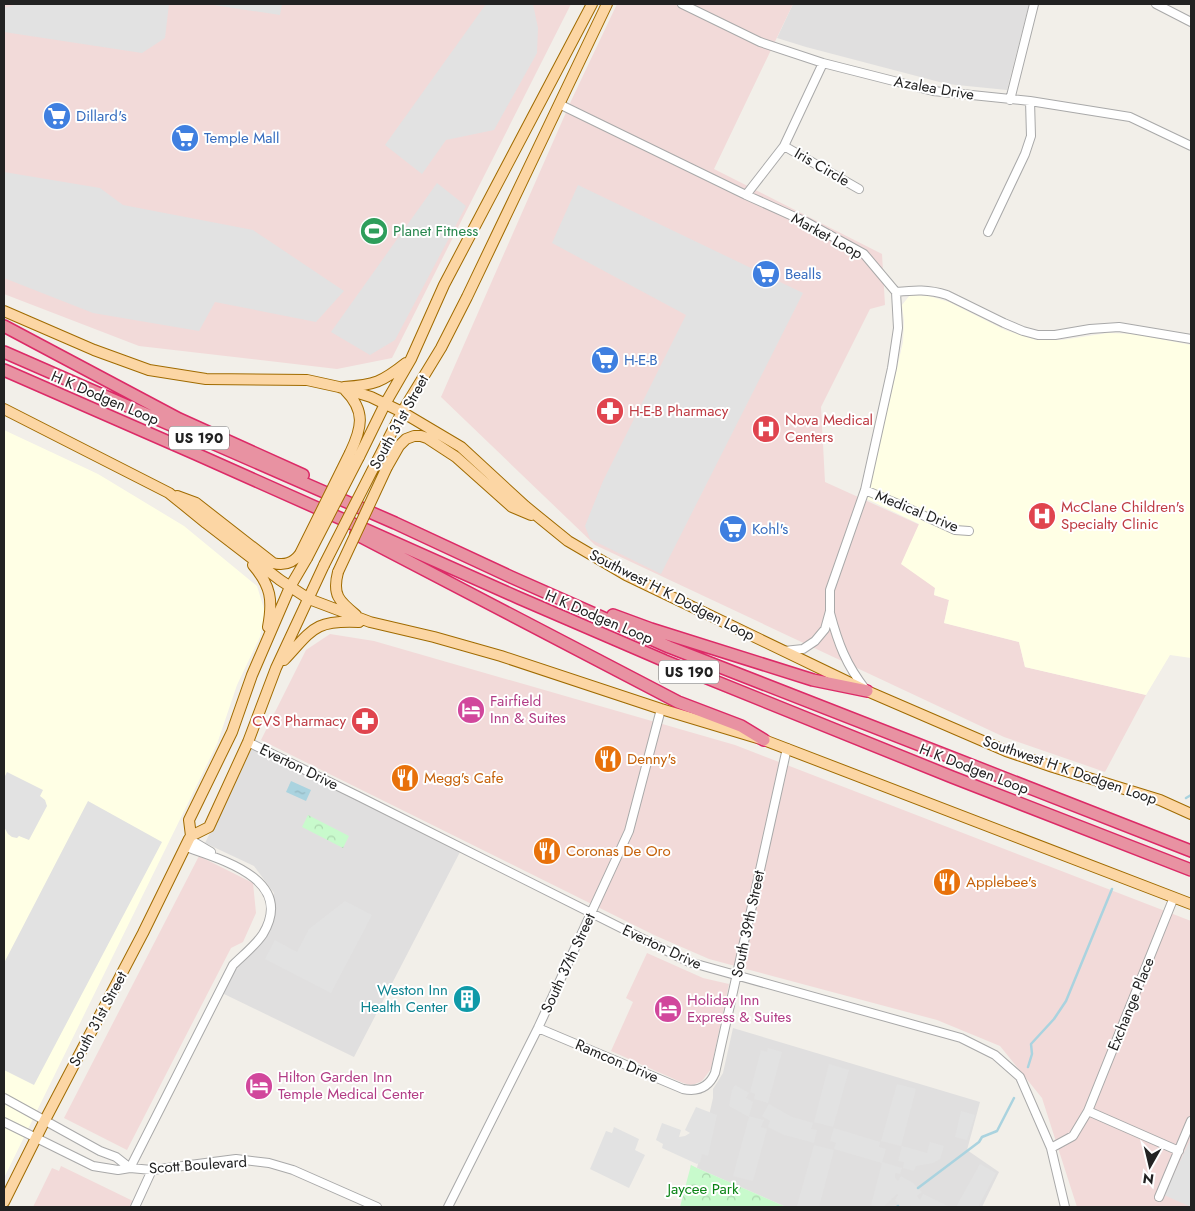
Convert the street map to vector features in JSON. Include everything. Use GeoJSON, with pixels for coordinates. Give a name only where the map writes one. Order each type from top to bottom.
{"type":"FeatureCollection","features":[{"type":"Feature","properties":{"kind":"highway"},"geometry":{"type":"LineString","coordinates":[[4,326],[179,419],[322,484],[395,524]]}},
{"type":"Feature","properties":{"kind":"highway","name":"H K Dodgen Loop"},"geometry":{"type":"LineString","coordinates":[[4,352],[395,524],[669,648],[1191,851]]}},
{"type":"Feature","properties":{"kind":"highway","name":"H K Dodgen Loop"},"geometry":{"type":"LineString","coordinates":[[4,370],[518,598],[756,700],[1191,870]]}},
{"type":"Feature","properties":{"kind":"highway"},"geometry":{"type":"LineString","coordinates":[[196,454],[237,479],[366,538],[678,702],[741,726],[764,740]]}},
{"type":"Feature","properties":{"kind":"highway"},"geometry":{"type":"LineString","coordinates":[[511,577],[660,632],[813,680],[867,691]]}},
{"type":"Feature","properties":{"kind":"main road","name":"South 31st Street"},"geometry":{"type":"LineString","coordinates":[[4,1202],[189,840],[190,820],[232,732],[252,675],[304,556],[355,455],[411,359],[444,285],[592,4]]}},
{"type":"Feature","properties":{"kind":"main road","name":"South 31st Street"},"geometry":{"type":"LineString","coordinates":[[189,840],[209,827],[248,742],[276,668],[324,564],[402,412],[441,348],[607,4]]}},
{"type":"Feature","properties":{"kind":"main road","name":"Southwest H K Dodgen Loop"},"geometry":{"type":"LineString","coordinates":[[4,311],[94,350],[150,370],[206,379],[307,380],[371,397],[402,412],[461,447],[568,541],[626,575],[867,691],[1006,751],[1160,800],[1191,814]]}},
{"type":"Feature","properties":{"kind":"main road"},"geometry":{"type":"LineString","coordinates":[[341,388],[378,382],[390,376],[411,359]]}},
{"type":"Feature","properties":{"kind":"main road"},"geometry":{"type":"LineString","coordinates":[[341,388],[353,398],[361,421],[355,455]]}},
{"type":"Feature","properties":{"kind":"main road"},"geometry":{"type":"LineString","coordinates":[[4,409],[169,493],[196,503],[273,563],[292,562],[304,556]]}},
{"type":"Feature","properties":{"kind":"main road"},"geometry":{"type":"LineString","coordinates":[[365,621],[337,598],[334,584],[387,467],[399,446],[406,439],[414,436],[427,438],[456,457],[512,507],[541,519]]}},
{"type":"Feature","properties":{"kind":"main road"},"geometry":{"type":"LineString","coordinates":[[169,493],[237,547],[309,599],[365,621],[434,637],[501,656],[661,709],[764,740],[1191,904]]}},
{"type":"Feature","properties":{"kind":"main road"},"geometry":{"type":"LineString","coordinates":[[237,547],[264,578],[270,594],[272,611],[252,675]]}},
{"type":"Feature","properties":{"kind":"main road"},"geometry":{"type":"LineString","coordinates":[[276,668],[311,630],[330,622],[365,621]]}},
{"type":"Feature","properties":{"kind":"street","name":"Azalea Drive"},"geometry":{"type":"LineString","coordinates":[[682,4],[760,42],[823,63],[933,91],[1030,101],[1130,117],[1191,146]]}},
{"type":"Feature","properties":{"kind":"street"},"geometry":{"type":"LineString","coordinates":[[1010,100],[1034,4]]}},
{"type":"Feature","properties":{"kind":"street"},"geometry":{"type":"LineString","coordinates":[[1156,4],[1191,22]]}},
{"type":"Feature","properties":{"kind":"street"},"geometry":{"type":"LineString","coordinates":[[746,195],[784,146],[823,63]]}},
{"type":"Feature","properties":{"kind":"street"},"geometry":{"type":"LineString","coordinates":[[988,232],[1025,154],[1031,136],[1030,101]]}},
{"type":"Feature","properties":{"kind":"street","name":"Market Loop"},"geometry":{"type":"LineString","coordinates":[[559,104],[746,195],[806,222],[864,254],[896,292]]}},
{"type":"Feature","properties":{"kind":"street","name":"Iris Circle"},"geometry":{"type":"LineString","coordinates":[[784,146],[859,189]]}},
{"type":"Feature","properties":{"kind":"street"},"geometry":{"type":"LineString","coordinates":[[867,691],[853,674],[836,636],[830,611],[830,590],[864,490],[892,368],[898,328],[896,292],[922,289],[935,291],[1023,331],[1038,335],[1055,335],[1090,328],[1119,327],[1191,339]]}},
{"type":"Feature","properties":{"kind":"street","name":"Medical Drive"},"geometry":{"type":"LineString","coordinates":[[864,490],[955,530],[969,531]]}},
{"type":"Feature","properties":{"kind":"street"},"geometry":{"type":"LineString","coordinates":[[783,651],[803,649],[815,641],[825,629],[830,611]]}},
{"type":"Feature","properties":{"kind":"street","name":"South 37th Street"},"geometry":{"type":"LineString","coordinates":[[448,1207],[538,1028],[629,831],[661,709]]}},
{"type":"Feature","properties":{"kind":"street","name":"Everton Drive"},"geometry":{"type":"LineString","coordinates":[[248,742],[689,962],[737,977],[962,1038],[995,1055],[1020,1077],[1051,1148],[1065,1207]]}},
{"type":"Feature","properties":{"kind":"street","name":"South 39th Street"},"geometry":{"type":"LineString","coordinates":[[696,1090],[706,1085],[716,1073],[787,748]]}},
{"type":"Feature","properties":{"kind":"street"},"geometry":{"type":"LineString","coordinates":[[130,1168],[233,965],[257,942],[263,933],[270,914],[265,890],[256,879],[242,868],[225,861],[189,840]]}},
{"type":"Feature","properties":{"kind":"street","name":"Exchange Place"},"geometry":{"type":"LineString","coordinates":[[1051,1148],[1073,1136],[1088,1111],[1174,897]]}},
{"type":"Feature","properties":{"kind":"street","name":"Ramcon Drive"},"geometry":{"type":"LineString","coordinates":[[538,1028],[683,1089],[696,1090]]}},
{"type":"Feature","properties":{"kind":"street","name":"Scott Boulevard"},"geometry":{"type":"LineString","coordinates":[[4,1098],[116,1157],[130,1168]]}},
{"type":"Feature","properties":{"kind":"street"},"geometry":{"type":"LineString","coordinates":[[1088,1111],[1179,1151]]}},
{"type":"Feature","properties":{"kind":"street"},"geometry":{"type":"LineString","coordinates":[[1159,1197],[1191,1121]]}},
{"type":"Feature","properties":{"kind":"street","name":"Scott Boulevard"},"geometry":{"type":"LineString","coordinates":[[4,1122],[93,1166],[118,1170],[130,1168],[152,1170],[236,1159],[269,1162],[294,1170],[377,1207]]}},
{"type":"Feature","properties":{"kind":"street"},"geometry":{"type":"LineString","coordinates":[[135,1207],[152,1170]]}},
{"type":"Feature","properties":{"kind":"shaded area"},"geometry":{"type":"Polygon","coordinates":[[[4,4],[571,4],[392,358],[337,369],[139,346],[4,294],[4,4]]]}},
{"type":"Feature","properties":{"kind":"shaded area"},"geometry":{"type":"Polygon","coordinates":[[[18,4],[169,4],[165,38],[142,53],[4,32],[4,8],[18,4]]]}},
{"type":"Feature","properties":{"kind":"shaded area"},"geometry":{"type":"Polygon","coordinates":[[[207,4],[282,4],[280,15],[207,4]]]}},
{"type":"Feature","properties":{"kind":"shaded area"},"geometry":{"type":"Polygon","coordinates":[[[486,4],[533,4],[538,28],[537,53],[494,130],[446,140],[422,174],[385,145],[486,4]]]}},
{"type":"Feature","properties":{"kind":"shaded area"},"geometry":{"type":"Polygon","coordinates":[[[617,4],[793,4],[714,169],[882,254],[885,305],[870,309],[821,407],[825,482],[920,525],[935,588],[934,595],[949,600],[944,623],[1019,642],[1025,667],[1146,695],[1105,772],[1004,737],[595,545],[441,397],[571,101],[617,4]]]}},
{"type":"Feature","properties":{"kind":"shaded area"},"geometry":{"type":"Polygon","coordinates":[[[793,4],[1029,4],[1007,90],[947,84],[777,38],[793,4]]]}},
{"type":"Feature","properties":{"kind":"shaded area"},"geometry":{"type":"Polygon","coordinates":[[[4,172],[100,188],[123,205],[253,230],[344,291],[316,322],[215,302],[199,331],[93,313],[4,278],[4,172]]]}},
{"type":"Feature","properties":{"kind":"shaded area"},"geometry":{"type":"Polygon","coordinates":[[[437,183],[466,206],[395,340],[370,355],[331,332],[437,183]]]}},
{"type":"Feature","properties":{"kind":"shaded area"},"geometry":{"type":"Polygon","coordinates":[[[578,185],[803,293],[661,574],[590,539],[585,526],[603,481],[686,315],[552,243],[578,185]]]}},
{"type":"Feature","properties":{"kind":"shaded area"},"geometry":{"type":"Polygon","coordinates":[[[910,295],[929,296],[949,302],[1005,330],[1036,340],[1062,340],[1108,333],[1134,334],[1191,345],[1191,658],[1170,655],[1146,695],[1025,667],[1019,642],[944,623],[949,600],[934,595],[935,588],[901,564],[919,524],[867,499],[903,342],[904,321],[902,305],[910,295]]]}},
{"type":"Feature","properties":{"kind":"shaded area"},"geometry":{"type":"Polygon","coordinates":[[[4,430],[98,474],[184,526],[257,586],[265,612],[260,637],[237,685],[217,744],[4,1178],[4,430]]]}},
{"type":"Feature","properties":{"kind":"shaded area"},"geometry":{"type":"Polygon","coordinates":[[[330,634],[374,641],[735,745],[1191,921],[1191,1207],[1077,1207],[1042,1098],[1000,1046],[937,1020],[709,959],[654,935],[261,740],[306,650],[330,634]]]}},
{"type":"Feature","properties":{"kind":"shaded area"},"geometry":{"type":"Polygon","coordinates":[[[252,748],[460,852],[354,1057],[222,993],[235,967],[271,923],[274,893],[254,866],[205,843],[252,748]]]}},
{"type":"Feature","properties":{"kind":"shaded area"},"geometry":{"type":"Polygon","coordinates":[[[7,772],[43,790],[40,796],[45,800],[47,806],[29,840],[19,836],[17,838],[12,837],[4,827],[4,778],[7,772]]]}},
{"type":"Feature","properties":{"kind":"shaded area"},"geometry":{"type":"Polygon","coordinates":[[[88,801],[162,842],[34,1085],[4,1070],[4,963],[88,801]]]}},
{"type":"Feature","properties":{"kind":"shaded area"},"geometry":{"type":"Polygon","coordinates":[[[199,856],[253,883],[256,913],[243,942],[231,948],[127,1150],[64,1118],[199,856]]]}},
{"type":"Feature","properties":{"kind":"shaded area"},"geometry":{"type":"Polygon","coordinates":[[[345,901],[372,915],[331,993],[265,959],[275,940],[297,952],[309,929],[345,901]]]}},
{"type":"Feature","properties":{"kind":"shaded area"},"geometry":{"type":"Polygon","coordinates":[[[647,953],[703,978],[729,984],[711,1069],[702,1081],[695,1084],[683,1083],[611,1051],[633,1002],[626,998],[647,953]]]}},
{"type":"Feature","properties":{"kind":"shaded area"},"geometry":{"type":"Polygon","coordinates":[[[733,1028],[980,1102],[967,1150],[999,1172],[982,1207],[786,1207],[697,1168],[713,1098],[713,1089],[723,1073],[733,1028]]]}},
{"type":"Feature","properties":{"kind":"shaded area"},"geometry":{"type":"Polygon","coordinates":[[[768,1048],[782,1052],[768,1103],[754,1099],[755,1094],[750,1092],[761,1050],[767,1052],[768,1048]]]}},
{"type":"Feature","properties":{"kind":"shaded area"},"geometry":{"type":"Polygon","coordinates":[[[829,1064],[849,1070],[833,1127],[814,1122],[829,1064]]]}},
{"type":"Feature","properties":{"kind":"shaded area"},"geometry":{"type":"Polygon","coordinates":[[[897,1084],[916,1089],[901,1146],[881,1141],[897,1084]]]}},
{"type":"Feature","properties":{"kind":"shaded area"},"geometry":{"type":"Polygon","coordinates":[[[735,1085],[749,1093],[746,1098],[753,1102],[749,1116],[764,1120],[761,1127],[767,1129],[753,1181],[733,1176],[749,1117],[729,1106],[732,1090],[735,1085]]]}},
{"type":"Feature","properties":{"kind":"shaded area"},"geometry":{"type":"Polygon","coordinates":[[[769,1104],[792,1117],[813,1123],[811,1129],[817,1130],[814,1143],[784,1135],[768,1127],[770,1121],[762,1116],[769,1104]]]}},
{"type":"Feature","properties":{"kind":"shaded area"},"geometry":{"type":"Polygon","coordinates":[[[696,1107],[717,1115],[708,1156],[702,1154],[700,1162],[697,1164],[662,1148],[663,1144],[656,1140],[662,1123],[681,1130],[679,1137],[690,1133],[685,1130],[696,1107]]]}},
{"type":"Feature","properties":{"kind":"shaded area"},"geometry":{"type":"Polygon","coordinates":[[[961,1111],[975,1115],[967,1140],[955,1137],[961,1111]]]}},
{"type":"Feature","properties":{"kind":"shaded area"},"geometry":{"type":"Polygon","coordinates":[[[614,1127],[639,1139],[635,1150],[645,1155],[629,1188],[590,1169],[606,1131],[612,1133],[614,1127]]]}},
{"type":"Feature","properties":{"kind":"shaded area"},"geometry":{"type":"Polygon","coordinates":[[[834,1128],[880,1142],[879,1147],[886,1149],[882,1162],[902,1168],[900,1174],[895,1173],[895,1178],[898,1181],[901,1176],[913,1183],[922,1192],[917,1196],[920,1200],[923,1194],[950,1207],[911,1207],[911,1205],[901,1207],[895,1200],[897,1194],[883,1207],[871,1205],[882,1163],[834,1149],[836,1143],[830,1141],[834,1128]]]}},
{"type":"Feature","properties":{"kind":"shaded area"},"geometry":{"type":"Polygon","coordinates":[[[1191,1138],[1191,1207],[1164,1195],[1191,1138]]]}},
{"type":"Feature","properties":{"kind":"shaded area"},"geometry":{"type":"Polygon","coordinates":[[[930,1142],[944,1146],[940,1159],[933,1163],[916,1166],[914,1171],[903,1168],[904,1162],[898,1161],[902,1146],[927,1153],[930,1142]]]}},
{"type":"Feature","properties":{"kind":"shaded area"},"geometry":{"type":"Polygon","coordinates":[[[814,1145],[834,1150],[819,1207],[797,1206],[814,1145]]]}},
{"type":"Feature","properties":{"kind":"shaded area"},"geometry":{"type":"Polygon","coordinates":[[[980,1164],[996,1173],[978,1207],[956,1207],[980,1164]]]}},
{"type":"Feature","properties":{"kind":"shaded area"},"geometry":{"type":"Polygon","coordinates":[[[61,1166],[133,1201],[129,1207],[33,1207],[52,1168],[59,1171],[61,1166]]]}},
{"type":"Feature","properties":{"kind":"green space"},"geometry":{"type":"Polygon","coordinates":[[[308,815],[349,836],[343,848],[302,827],[308,815]]]}},
{"type":"Feature","properties":{"kind":"green space","name":"Jaycee Park"},"geometry":{"type":"Polygon","coordinates":[[[691,1165],[697,1168],[786,1207],[680,1207],[691,1165]]]}},
{"type":"Feature","properties":{"kind":"water"},"geometry":{"type":"Polygon","coordinates":[[[291,781],[311,790],[306,801],[286,792],[291,781]]]}},
{"type":"Feature","properties":{"kind":"waterway"},"geometry":{"type":"LineString","coordinates":[[1186,798],[1191,795]]}},
{"type":"Feature","properties":{"kind":"waterway"},"geometry":{"type":"LineString","coordinates":[[1028,1067],[1032,1054],[1031,1044],[1054,1019],[1066,1001],[1112,889]]}},
{"type":"Feature","properties":{"kind":"waterway"},"geometry":{"type":"LineString","coordinates":[[918,1188],[979,1142],[982,1137],[997,1131],[1014,1098]]}},
{"type":"Feature","properties":{"kind":"place","name":"Dillard's"},"geometry":{"type":"Point","coordinates":[57,116]}},
{"type":"Feature","properties":{"kind":"place","name":"Temple Mall"},"geometry":{"type":"Point","coordinates":[185,138]}},
{"type":"Feature","properties":{"kind":"place","name":"Planet Fitness"},"geometry":{"type":"Point","coordinates":[374,231]}},
{"type":"Feature","properties":{"kind":"place","name":"Bealls"},"geometry":{"type":"Point","coordinates":[766,274]}},
{"type":"Feature","properties":{"kind":"place","name":"H-E-B"},"geometry":{"type":"Point","coordinates":[605,360]}},
{"type":"Feature","properties":{"kind":"place","name":"H-E-B Pharmacy"},"geometry":{"type":"Point","coordinates":[610,411]}},
{"type":"Feature","properties":{"kind":"place","name":"Nova Medical Centers"},"geometry":{"type":"Point","coordinates":[766,429]}},
{"type":"Feature","properties":{"kind":"place","name":"McClane Children's Specialty Clinic"},"geometry":{"type":"Point","coordinates":[1042,516]}},
{"type":"Feature","properties":{"kind":"place","name":"Kohl's"},"geometry":{"type":"Point","coordinates":[733,529]}},
{"type":"Feature","properties":{"kind":"place","name":"Fairfield Inn & Suites"},"geometry":{"type":"Point","coordinates":[471,710]}},
{"type":"Feature","properties":{"kind":"place","name":"CVS Pharmacy"},"geometry":{"type":"Point","coordinates":[365,721]}},
{"type":"Feature","properties":{"kind":"place","name":"Denny's"},"geometry":{"type":"Point","coordinates":[608,759]}},
{"type":"Feature","properties":{"kind":"place","name":"Megg's Cafe"},"geometry":{"type":"Point","coordinates":[405,778]}},
{"type":"Feature","properties":{"kind":"place","name":"Coronas De Oro"},"geometry":{"type":"Point","coordinates":[547,851]}},
{"type":"Feature","properties":{"kind":"place","name":"Applebee's"},"geometry":{"type":"Point","coordinates":[947,882]}},
{"type":"Feature","properties":{"kind":"place","name":"Weston Inn Health Center"},"geometry":{"type":"Point","coordinates":[467,999]}},
{"type":"Feature","properties":{"kind":"place","name":"Holiday Inn Express & Suites"},"geometry":{"type":"Point","coordinates":[668,1009]}},
{"type":"Feature","properties":{"kind":"place","name":"Hilton Garden Inn Temple Medical Center"},"geometry":{"type":"Point","coordinates":[259,1086]}}]}
